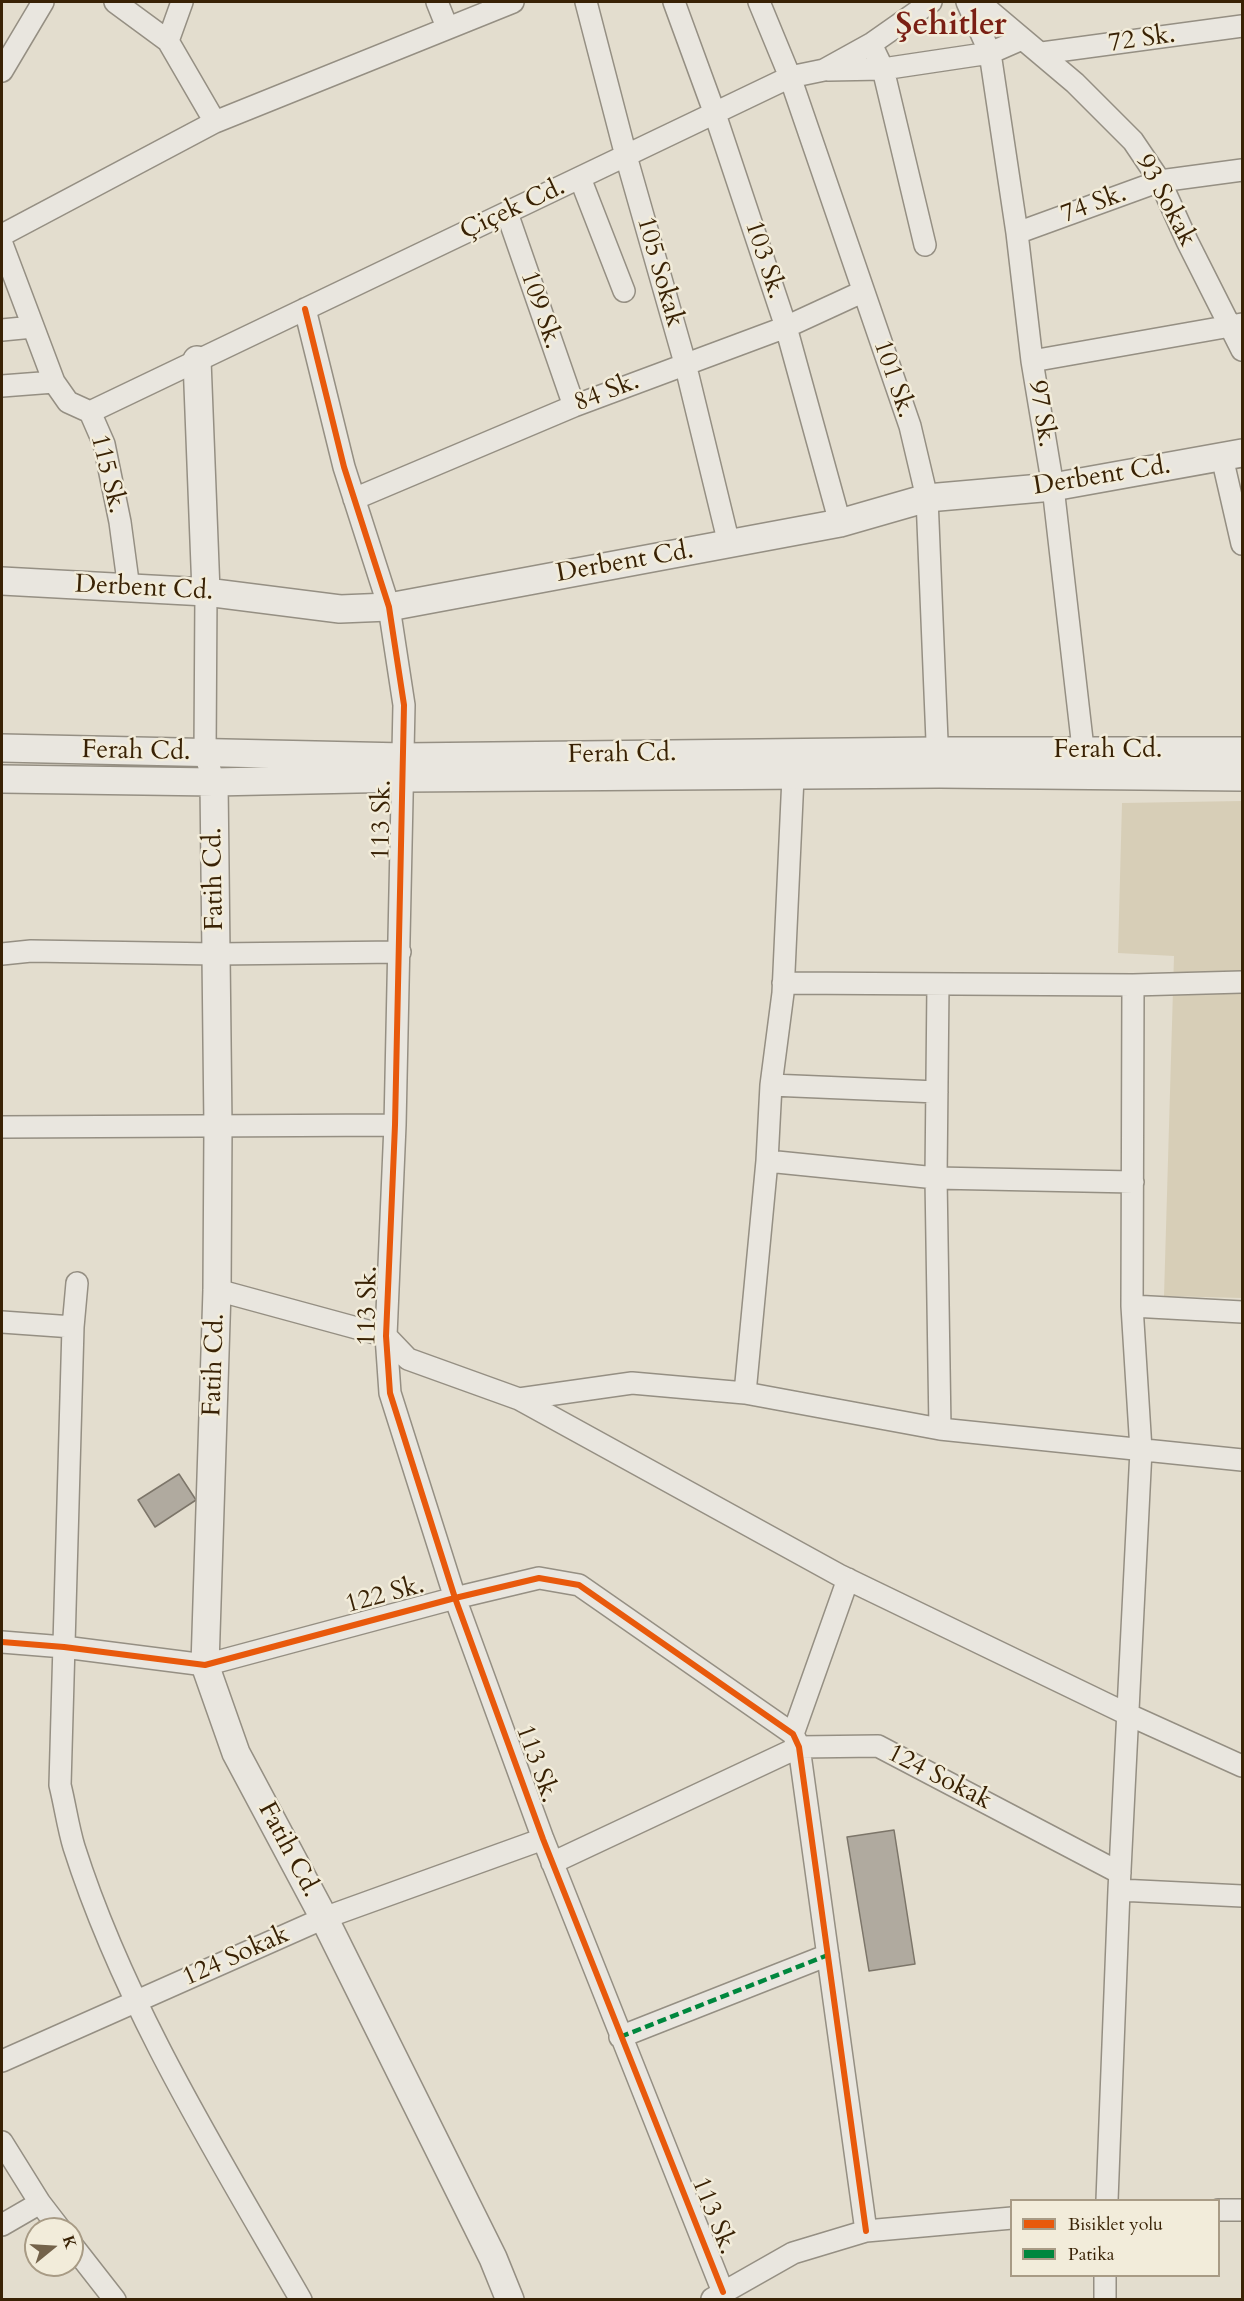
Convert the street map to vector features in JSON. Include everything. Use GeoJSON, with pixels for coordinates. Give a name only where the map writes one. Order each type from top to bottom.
{"type":"FeatureCollection","features":[{"type":"Feature","properties":{"kind":"street"},"geometry":{"type":"LineString","coordinates":[[2,71],[43,2]]}},
{"type":"Feature","properties":{"kind":"street"},"geometry":{"type":"LineString","coordinates":[[115,2],[168,41],[215,122]]}},
{"type":"Feature","properties":{"kind":"street"},"geometry":{"type":"LineString","coordinates":[[168,41],[182,2]]}},
{"type":"Feature","properties":{"kind":"street"},"geometry":{"type":"LineString","coordinates":[[437,2],[447,27]]}},
{"type":"Feature","properties":{"kind":"street"},"geometry":{"type":"LineString","coordinates":[[2,235],[215,122],[513,2]]}},
{"type":"Feature","properties":{"kind":"street","name":"105 Sokak"},"geometry":{"type":"LineString","coordinates":[[586,2],[685,363],[729,544]]}},
{"type":"Feature","properties":{"kind":"street","name":"103 Sk."},"geometry":{"type":"LineString","coordinates":[[674,2],[715,114],[786,327],[840,523]]}},
{"type":"Feature","properties":{"kind":"street","name":"101 Sk."},"geometry":{"type":"LineString","coordinates":[[759,2],[790,77],[862,292],[910,426],[927,498],[938,763]]}},
{"type":"Feature","properties":{"kind":"street","name":"Çiçek Cd."},"geometry":{"type":"LineString","coordinates":[[90,412],[790,77],[824,70],[871,44],[931,2]]}},
{"type":"Feature","properties":{"kind":"street","name":"97 Sk."},"geometry":{"type":"LineString","coordinates":[[967,2],[990,53],[1017,233],[1032,361],[1053,487],[1084,764]]}},
{"type":"Feature","properties":{"kind":"street","name":"93 Sokak"},"geometry":{"type":"LineString","coordinates":[[980,2],[1022,39],[1042,53],[1133,141],[1160,181],[1236,325],[1242,350]]}},
{"type":"Feature","properties":{"kind":"street","name":"72 Sk."},"geometry":{"type":"LineString","coordinates":[[1042,53],[1242,26]]}},
{"type":"Feature","properties":{"kind":"street"},"geometry":{"type":"LineString","coordinates":[[824,70],[883,69],[990,53],[1022,39]]}},
{"type":"Feature","properties":{"kind":"street"},"geometry":{"type":"LineString","coordinates":[[871,44],[883,69],[926,245]]}},
{"type":"Feature","properties":{"kind":"street","name":"74 Sk."},"geometry":{"type":"LineString","coordinates":[[1017,233],[1160,181],[1242,170]]}},
{"type":"Feature","properties":{"kind":"street"},"geometry":{"type":"LineString","coordinates":[[580,178],[624,291]]}},
{"type":"Feature","properties":{"kind":"street","name":"109 Sk."},"geometry":{"type":"LineString","coordinates":[[507,213],[574,406]]}},
{"type":"Feature","properties":{"kind":"street","name":"115 Sk."},"geometry":{"type":"LineString","coordinates":[[2,244],[54,382],[68,402],[90,412],[104,444],[120,522],[129,589]]}},
{"type":"Feature","properties":{"kind":"street","name":"84 Sk."},"geometry":{"type":"LineString","coordinates":[[354,498],[574,406],[786,327],[862,292]]}},
{"type":"Feature","properties":{"kind":"street","name":"113 Sk."},"geometry":{"type":"LineString","coordinates":[[305,309],[354,498],[389,607],[405,705],[395,1125],[386,1336],[390,1393],[455,1598],[552,1863],[621,2037],[717,2296]]}},
{"type":"Feature","properties":{"kind":"street"},"geometry":{"type":"LineString","coordinates":[[1032,361],[1236,325]]}},
{"type":"Feature","properties":{"kind":"street"},"geometry":{"type":"LineString","coordinates":[[2,330],[33,327]]}},
{"type":"Feature","properties":{"kind":"street","name":"Fatih Cd."},"geometry":{"type":"LineString","coordinates":[[197,360],[206,592],[205,753],[213,782],[218,1126],[217,1290],[205,1665],[237,1753],[324,1918],[493,2258],[510,2300]]}},
{"type":"Feature","properties":{"kind":"street"},"geometry":{"type":"LineString","coordinates":[[2,386],[54,382]]}},
{"type":"Feature","properties":{"kind":"street"},"geometry":{"type":"LineString","coordinates":[[1232,455],[1242,544]]}},
{"type":"Feature","properties":{"kind":"street","name":"Derbent Cd."},"geometry":{"type":"LineString","coordinates":[[2,581],[206,592],[340,609],[389,607],[840,523],[927,498],[1053,487],[1232,455]]}},
{"type":"Feature","properties":{"kind":"street","name":"Ferah Cd."},"geometry":{"type":"LineString","coordinates":[[2,748],[205,753],[404,767],[793,777],[938,763]]}},
{"type":"Feature","properties":{"kind":"street","name":"Ferah Cd."},"geometry":{"type":"LineString","coordinates":[[1084,764],[1242,751]]}},
{"type":"Feature","properties":{"kind":"street","name":"Ferah Cd."},"geometry":{"type":"LineString","coordinates":[[2,779],[213,782],[404,767],[938,763],[1084,764],[1242,777]]}},
{"type":"Feature","properties":{"kind":"street"},"geometry":{"type":"LineString","coordinates":[[745,1393],[767,1161],[771,1085],[783,982],[793,777]]}},
{"type":"Feature","properties":{"kind":"street"},"geometry":{"type":"LineString","coordinates":[[2,954],[31,951],[216,954],[400,952]]}},
{"type":"Feature","properties":{"kind":"street"},"geometry":{"type":"LineString","coordinates":[[783,982],[1133,985],[1242,982]]}},
{"type":"Feature","properties":{"kind":"street"},"geometry":{"type":"LineString","coordinates":[[938,984],[936,1178],[940,1429]]}},
{"type":"Feature","properties":{"kind":"street"},"geometry":{"type":"LineString","coordinates":[[1107,2199],[1119,1882],[1141,1450],[1132,1306],[1133,985]]}},
{"type":"Feature","properties":{"kind":"street"},"geometry":{"type":"LineString","coordinates":[[771,1085],[937,1092]]}},
{"type":"Feature","properties":{"kind":"street"},"geometry":{"type":"LineString","coordinates":[[2,1127],[395,1125]]}},
{"type":"Feature","properties":{"kind":"street"},"geometry":{"type":"LineString","coordinates":[[767,1161],[936,1178],[1132,1182]]}},
{"type":"Feature","properties":{"kind":"street"},"geometry":{"type":"LineString","coordinates":[[77,1283],[73,1327],[60,1785],[74,1846],[119,1966],[183,2096],[301,2300]]}},
{"type":"Feature","properties":{"kind":"street"},"geometry":{"type":"LineString","coordinates":[[217,1290],[386,1336],[408,1359],[519,1399],[848,1579],[1127,1714],[1242,1766]]}},
{"type":"Feature","properties":{"kind":"street"},"geometry":{"type":"LineString","coordinates":[[1132,1306],[1242,1312]]}},
{"type":"Feature","properties":{"kind":"street"},"geometry":{"type":"LineString","coordinates":[[2,1322],[73,1327]]}},
{"type":"Feature","properties":{"kind":"street"},"geometry":{"type":"LineString","coordinates":[[519,1399],[632,1383],[745,1393],[940,1429],[1242,1460]]}},
{"type":"Feature","properties":{"kind":"street","name":"122 Sk."},"geometry":{"type":"LineString","coordinates":[[2,1642],[64,1647],[205,1665],[455,1598],[539,1578],[579,1586],[796,1741]]}},
{"type":"Feature","properties":{"kind":"street"},"geometry":{"type":"LineString","coordinates":[[848,1579],[796,1741],[866,2231]]}},
{"type":"Feature","properties":{"kind":"street","name":"124 Sokak"},"geometry":{"type":"LineString","coordinates":[[552,1863],[796,1741],[878,1746],[1119,1882]]}},
{"type":"Feature","properties":{"kind":"street","name":"124 Sokak"},"geometry":{"type":"LineString","coordinates":[[2,2061],[324,1918],[543,1839]]}},
{"type":"Feature","properties":{"kind":"street"},"geometry":{"type":"LineString","coordinates":[[1119,1882],[1242,1896]]}},
{"type":"Feature","properties":{"kind":"street"},"geometry":{"type":"LineString","coordinates":[[621,2037],[828,1955]]}},
{"type":"Feature","properties":{"kind":"street"},"geometry":{"type":"LineString","coordinates":[[2,2142],[51,2217]]}},
{"type":"Feature","properties":{"kind":"street"},"geometry":{"type":"LineString","coordinates":[[2,2225],[40,2203]]}},
{"type":"Feature","properties":{"kind":"street"},"geometry":{"type":"LineString","coordinates":[[1220,2210],[1242,2210]]}},
{"type":"Feature","properties":{"kind":"street"},"geometry":{"type":"LineString","coordinates":[[717,2296],[793,2253],[866,2231],[1010,2218]]}},
{"type":"Feature","properties":{"kind":"street"},"geometry":{"type":"LineString","coordinates":[[84,2260],[115,2300]]}},
{"type":"Feature","properties":{"kind":"street"},"geometry":{"type":"LineString","coordinates":[[1105,2277],[1105,2300]]}},
{"type":"Feature","properties":{"kind":"shaded area"},"geometry":{"type":"Polygon","coordinates":[[[1242,801],[1242,1298],[1164,1296],[1174,956],[1118,953],[1122,803],[1242,801]]]}},
{"type":"Feature","properties":{"kind":"building"},"geometry":{"type":"Polygon","coordinates":[[[179,1474],[196,1500],[155,1527],[138,1500],[179,1474]]]}},
{"type":"Feature","properties":{"kind":"building"},"geometry":{"type":"Polygon","coordinates":[[[894,1830],[915,1964],[869,1971],[847,1837],[894,1830]]]}},
{"type":"Feature","properties":{"kind":"marked path"},"geometry":{"type":"LineString","coordinates":[[620,2037],[828,1955]]}},
{"type":"Feature","properties":{"kind":"cycle path"},"geometry":{"type":"LineString","coordinates":[[305,309],[344,467],[389,607],[404,705],[395,1125],[386,1336],[390,1393],[455,1598],[543,1839],[723,2292]]}},
{"type":"Feature","properties":{"kind":"cycle path"},"geometry":{"type":"LineString","coordinates":[[2,1642],[64,1647],[205,1665],[455,1598],[539,1578],[579,1585],[793,1734],[799,1747],[866,2231]]}},
{"type":"Feature","properties":{"kind":"district","name":"Şehitler"},"geometry":{"type":"Point","coordinates":[951,27]}}]}
